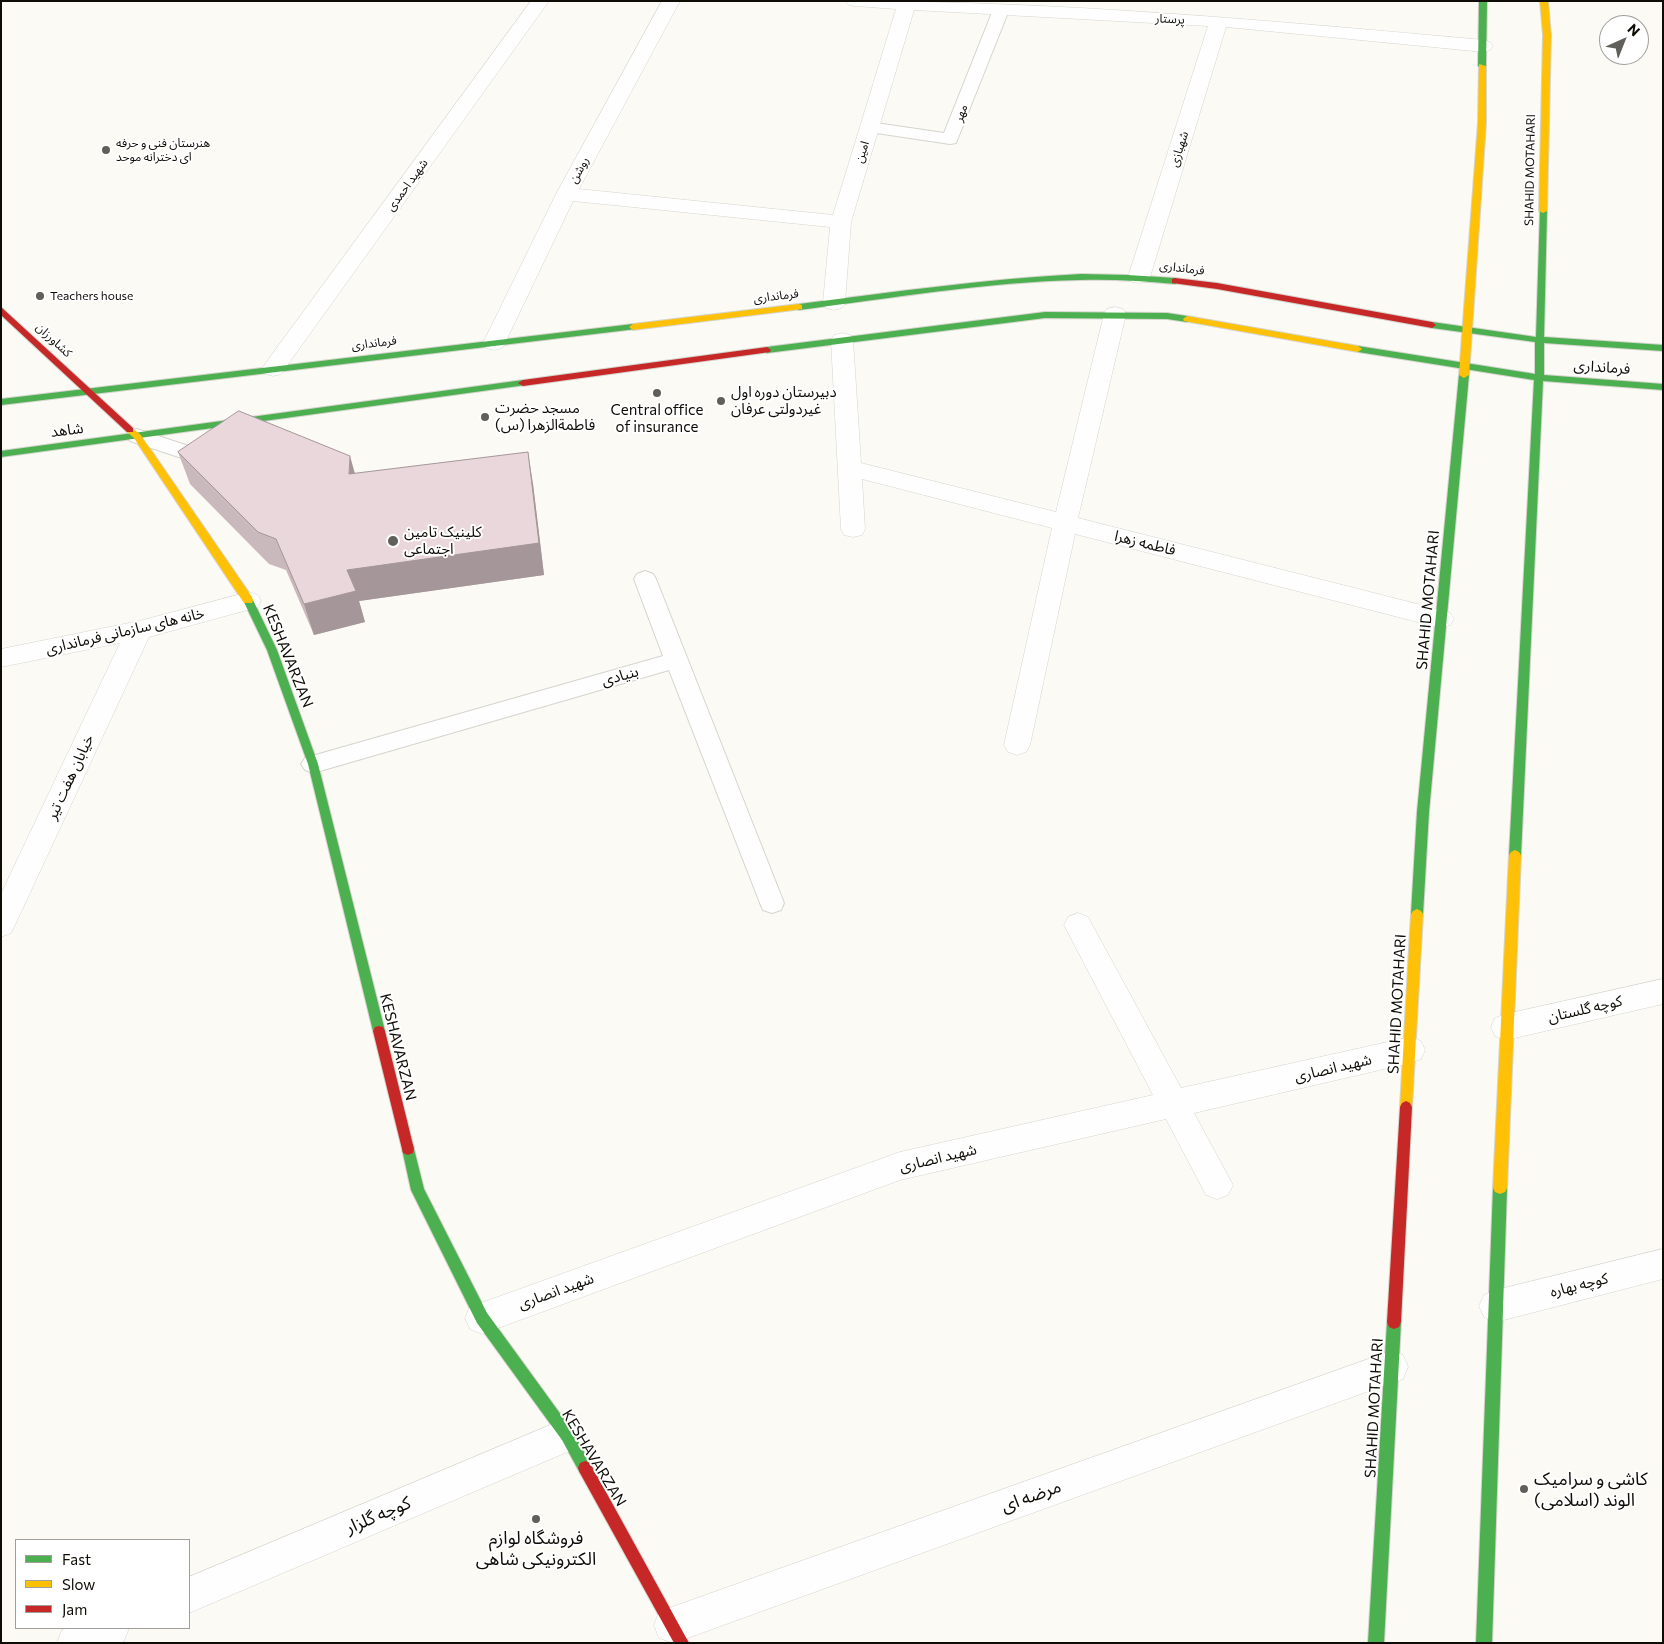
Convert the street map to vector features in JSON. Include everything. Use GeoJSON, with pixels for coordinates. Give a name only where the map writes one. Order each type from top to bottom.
{"type":"FeatureCollection","features":[{"type":"Feature","properties":{"kind":"main road"},"geometry":{"type":"LineString","coordinates":[[1466,331],[1482,123],[1483,1]]}},
{"type":"Feature","properties":{"kind":"main road","name":"SHAHID MOTAHARI"},"geometry":{"type":"LineString","coordinates":[[1539,378],[1547,44],[1544,1]]}},
{"type":"Feature","properties":{"kind":"main road","name":"فرمانداری"},"geometry":{"type":"LineString","coordinates":[[88,390],[494,343],[835,307],[1048,277],[1139,277],[1217,286],[1466,331],[1540,340],[1663,348]]}},
{"type":"Feature","properties":{"kind":"main road","name":"کشاورزان"},"geometry":{"type":"LineString","coordinates":[[1,310],[137,436]]}},
{"type":"Feature","properties":{"kind":"main road"},"geometry":{"type":"LineString","coordinates":[[137,436],[841,335],[1045,315],[1115,314],[1167,316],[1465,368]]}},
{"type":"Feature","properties":{"kind":"main road","name":"SHAHID MOTAHARI"},"geometry":{"type":"LineString","coordinates":[[1376,1643],[1423,812],[1465,368],[1466,331]]}},
{"type":"Feature","properties":{"kind":"main road","name":"فرمانداری"},"geometry":{"type":"LineString","coordinates":[[1465,368],[1539,378],[1663,387]]}},
{"type":"Feature","properties":{"kind":"main road"},"geometry":{"type":"LineString","coordinates":[[1484,1643],[1506,1026],[1539,378]]}},
{"type":"Feature","properties":{"kind":"main road"},"geometry":{"type":"LineString","coordinates":[[1,402],[88,390]]}},
{"type":"Feature","properties":{"kind":"main road","name":"شاهد"},"geometry":{"type":"LineString","coordinates":[[1,454],[137,436]]}},
{"type":"Feature","properties":{"kind":"main road","name":"KESHAVARZAN"},"geometry":{"type":"LineString","coordinates":[[137,436],[249,601],[272,650],[314,764],[418,1190],[482,1318],[567,1435],[677,1634]]}},
{"type":"Feature","properties":{"kind":"street","name":"شهید احمدی"},"geometry":{"type":"LineString","coordinates":[[273,369],[540,1]]}},
{"type":"Feature","properties":{"kind":"street","name":"روشن"},"geometry":{"type":"LineString","coordinates":[[494,343],[566,194],[671,1]]}},
{"type":"Feature","properties":{"kind":"street","name":"پرستار"},"geometry":{"type":"LineString","coordinates":[[855,1],[906,5],[992,7],[1220,21],[1484,46]]}},
{"type":"Feature","properties":{"kind":"street"},"geometry":{"type":"LineString","coordinates":[[1199,20],[1203,1]]}},
{"type":"Feature","properties":{"kind":"street","name":"امین"},"geometry":{"type":"LineString","coordinates":[[835,307],[841,222],[906,5]]}},
{"type":"Feature","properties":{"kind":"street","name":"شهبازی"},"geometry":{"type":"LineString","coordinates":[[1139,277],[1220,21]]}},
{"type":"Feature","properties":{"kind":"street"},"geometry":{"type":"LineString","coordinates":[[566,194],[841,222]]}},
{"type":"Feature","properties":{"kind":"street"},"geometry":{"type":"LineString","coordinates":[[1017,745],[1065,523],[1115,314]]}},
{"type":"Feature","properties":{"kind":"street"},"geometry":{"type":"LineString","coordinates":[[841,335],[853,529]]}},
{"type":"Feature","properties":{"kind":"street","name":"فاطمه زهرا"},"geometry":{"type":"LineString","coordinates":[[850,468],[1441,619]]}},
{"type":"Feature","properties":{"kind":"street","name":"خانه های سازمانی فرمانداری"},"geometry":{"type":"LineString","coordinates":[[1,658],[139,630],[249,601]]}},
{"type":"Feature","properties":{"kind":"street","name":"خیابان هفت تیر"},"geometry":{"type":"LineString","coordinates":[[1,925],[139,630]]}},
{"type":"Feature","properties":{"kind":"street"},"geometry":{"type":"LineString","coordinates":[[1078,925],[1217,1185]]}},
{"type":"Feature","properties":{"kind":"street","name":"کوچه گلستان"},"geometry":{"type":"LineString","coordinates":[[1506,1026],[1663,991]]}},
{"type":"Feature","properties":{"kind":"street","name":"شهید انصاری"},"geometry":{"type":"LineString","coordinates":[[482,1318],[900,1166],[1410,1050]]}},
{"type":"Feature","properties":{"kind":"street","name":"کوچه بهاره"},"geometry":{"type":"LineString","coordinates":[[1496,1306],[1663,1264]]}},
{"type":"Feature","properties":{"kind":"street","name":"مرضه ای"},"geometry":{"type":"LineString","coordinates":[[677,1634],[1391,1367]]}},
{"type":"Feature","properties":{"kind":"street","name":"کوچه گلزار"},"geometry":{"type":"LineString","coordinates":[[190,1595],[567,1435]]}},
{"type":"Feature","properties":{"kind":"street"},"geometry":{"type":"LineString","coordinates":[[75,1643],[109,1629]]}},
{"type":"Feature","properties":{"kind":"lane","name":"مهر"},"geometry":{"type":"LineString","coordinates":[[869,127],[950,139],[992,7]]}},
{"type":"Feature","properties":{"kind":"lane"},"geometry":{"type":"LineString","coordinates":[[137,436],[219,464],[226,470]]}},
{"type":"Feature","properties":{"kind":"lane"},"geometry":{"type":"LineString","coordinates":[[645,579],[772,903]]}},
{"type":"Feature","properties":{"kind":"lane","name":"بنیادی"},"geometry":{"type":"LineString","coordinates":[[314,764],[676,660]]}},
{"type":"Feature","properties":{"kind":"building","name":"کلینیک تامین اجتماعی"},"geometry":{"type":"Polygon","coordinates":[[[239,411],[350,456],[349,474],[528,452],[539,543],[347,570],[356,591],[304,604],[276,539],[258,532],[178,452],[239,411]]]}},
{"type":"Feature","properties":{"kind":"traffic: fast"},"geometry":{"type":"LineString","coordinates":[[1482,66],[1483,1]]}},
{"type":"Feature","properties":{"kind":"traffic: fast"},"geometry":{"type":"LineString","coordinates":[[1515,855],[1539,378],[1543,211]]}},
{"type":"Feature","properties":{"kind":"traffic: fast"},"geometry":{"type":"LineString","coordinates":[[799,307],[940,288],[1034,279],[1128,277],[1175,281]]}},
{"type":"Feature","properties":{"kind":"traffic: fast"},"geometry":{"type":"LineString","coordinates":[[767,350],[1045,315],[1167,316],[1187,319]]}},
{"type":"Feature","properties":{"kind":"traffic: fast"},"geometry":{"type":"LineString","coordinates":[[1432,325],[1540,340],[1663,348]]}},
{"type":"Feature","properties":{"kind":"traffic: fast"},"geometry":{"type":"LineString","coordinates":[[1,402],[633,327]]}},
{"type":"Feature","properties":{"kind":"traffic: fast"},"geometry":{"type":"LineString","coordinates":[[1358,349],[1539,378],[1663,387]]}},
{"type":"Feature","properties":{"kind":"traffic: fast"},"geometry":{"type":"LineString","coordinates":[[1417,914],[1423,812],[1464,375]]}},
{"type":"Feature","properties":{"kind":"traffic: fast"},"geometry":{"type":"LineString","coordinates":[[1,454],[523,383]]}},
{"type":"Feature","properties":{"kind":"traffic: fast"},"geometry":{"type":"LineString","coordinates":[[248,600],[272,650],[313,764],[379,1031]]}},
{"type":"Feature","properties":{"kind":"traffic: fast"},"geometry":{"type":"LineString","coordinates":[[408,1149],[418,1190],[482,1318],[567,1435],[585,1468]]}},
{"type":"Feature","properties":{"kind":"traffic: fast"},"geometry":{"type":"LineString","coordinates":[[1484,1643],[1500,1188]]}},
{"type":"Feature","properties":{"kind":"traffic: fast"},"geometry":{"type":"LineString","coordinates":[[1376,1643],[1394,1322]]}},
{"type":"Feature","properties":{"kind":"traffic: slow"},"geometry":{"type":"LineString","coordinates":[[1543,211],[1547,35],[1544,1]]}},
{"type":"Feature","properties":{"kind":"traffic: slow"},"geometry":{"type":"LineString","coordinates":[[1464,375],[1482,123],[1482,66]]}},
{"type":"Feature","properties":{"kind":"traffic: slow"},"geometry":{"type":"LineString","coordinates":[[633,327],[799,307]]}},
{"type":"Feature","properties":{"kind":"traffic: slow"},"geometry":{"type":"LineString","coordinates":[[1187,319],[1358,349]]}},
{"type":"Feature","properties":{"kind":"traffic: slow"},"geometry":{"type":"LineString","coordinates":[[130,430],[137,436],[248,600]]}},
{"type":"Feature","properties":{"kind":"traffic: slow"},"geometry":{"type":"LineString","coordinates":[[1500,1188],[1515,855]]}},
{"type":"Feature","properties":{"kind":"traffic: slow"},"geometry":{"type":"LineString","coordinates":[[1406,1107],[1417,914]]}},
{"type":"Feature","properties":{"kind":"traffic: jam"},"geometry":{"type":"LineString","coordinates":[[1175,281],[1217,286],[1432,325]]}},
{"type":"Feature","properties":{"kind":"traffic: jam"},"geometry":{"type":"LineString","coordinates":[[1,310],[130,430]]}},
{"type":"Feature","properties":{"kind":"traffic: jam"},"geometry":{"type":"LineString","coordinates":[[523,383],[767,350]]}},
{"type":"Feature","properties":{"kind":"traffic: jam"},"geometry":{"type":"LineString","coordinates":[[379,1031],[408,1149]]}},
{"type":"Feature","properties":{"kind":"traffic: jam"},"geometry":{"type":"LineString","coordinates":[[1394,1322],[1406,1107]]}},
{"type":"Feature","properties":{"kind":"traffic: jam"},"geometry":{"type":"LineString","coordinates":[[585,1468],[682,1643]]}},
{"type":"Feature","properties":{"kind":"place","name":"هنرستان فنی و حرفه ای دخترانه موحد"},"geometry":{"type":"Point","coordinates":[106,150]}},
{"type":"Feature","properties":{"kind":"place","name":"Teachers house"},"geometry":{"type":"Point","coordinates":[40,296]}},
{"type":"Feature","properties":{"kind":"place","name":"Central office of insurance"},"geometry":{"type":"Point","coordinates":[657,393]}},
{"type":"Feature","properties":{"kind":"place","name":"دبیرستان دوره اول غیردولتی عرفان"},"geometry":{"type":"Point","coordinates":[721,401]}},
{"type":"Feature","properties":{"kind":"place","name":"مسجد حضرت فاطمةالزهرا (س)"},"geometry":{"type":"Point","coordinates":[485,417]}},
{"type":"Feature","properties":{"kind":"place","name":"کلینیک تامین اجتماعی"},"geometry":{"type":"Point","coordinates":[393,541]}},
{"type":"Feature","properties":{"kind":"place","name":"کاشی و سرامیک الوند (اسلامی)"},"geometry":{"type":"Point","coordinates":[1524,1489]}},
{"type":"Feature","properties":{"kind":"place","name":"فروشگاه لوازم الکترونیکی شاهی"},"geometry":{"type":"Point","coordinates":[536,1519]}}]}
